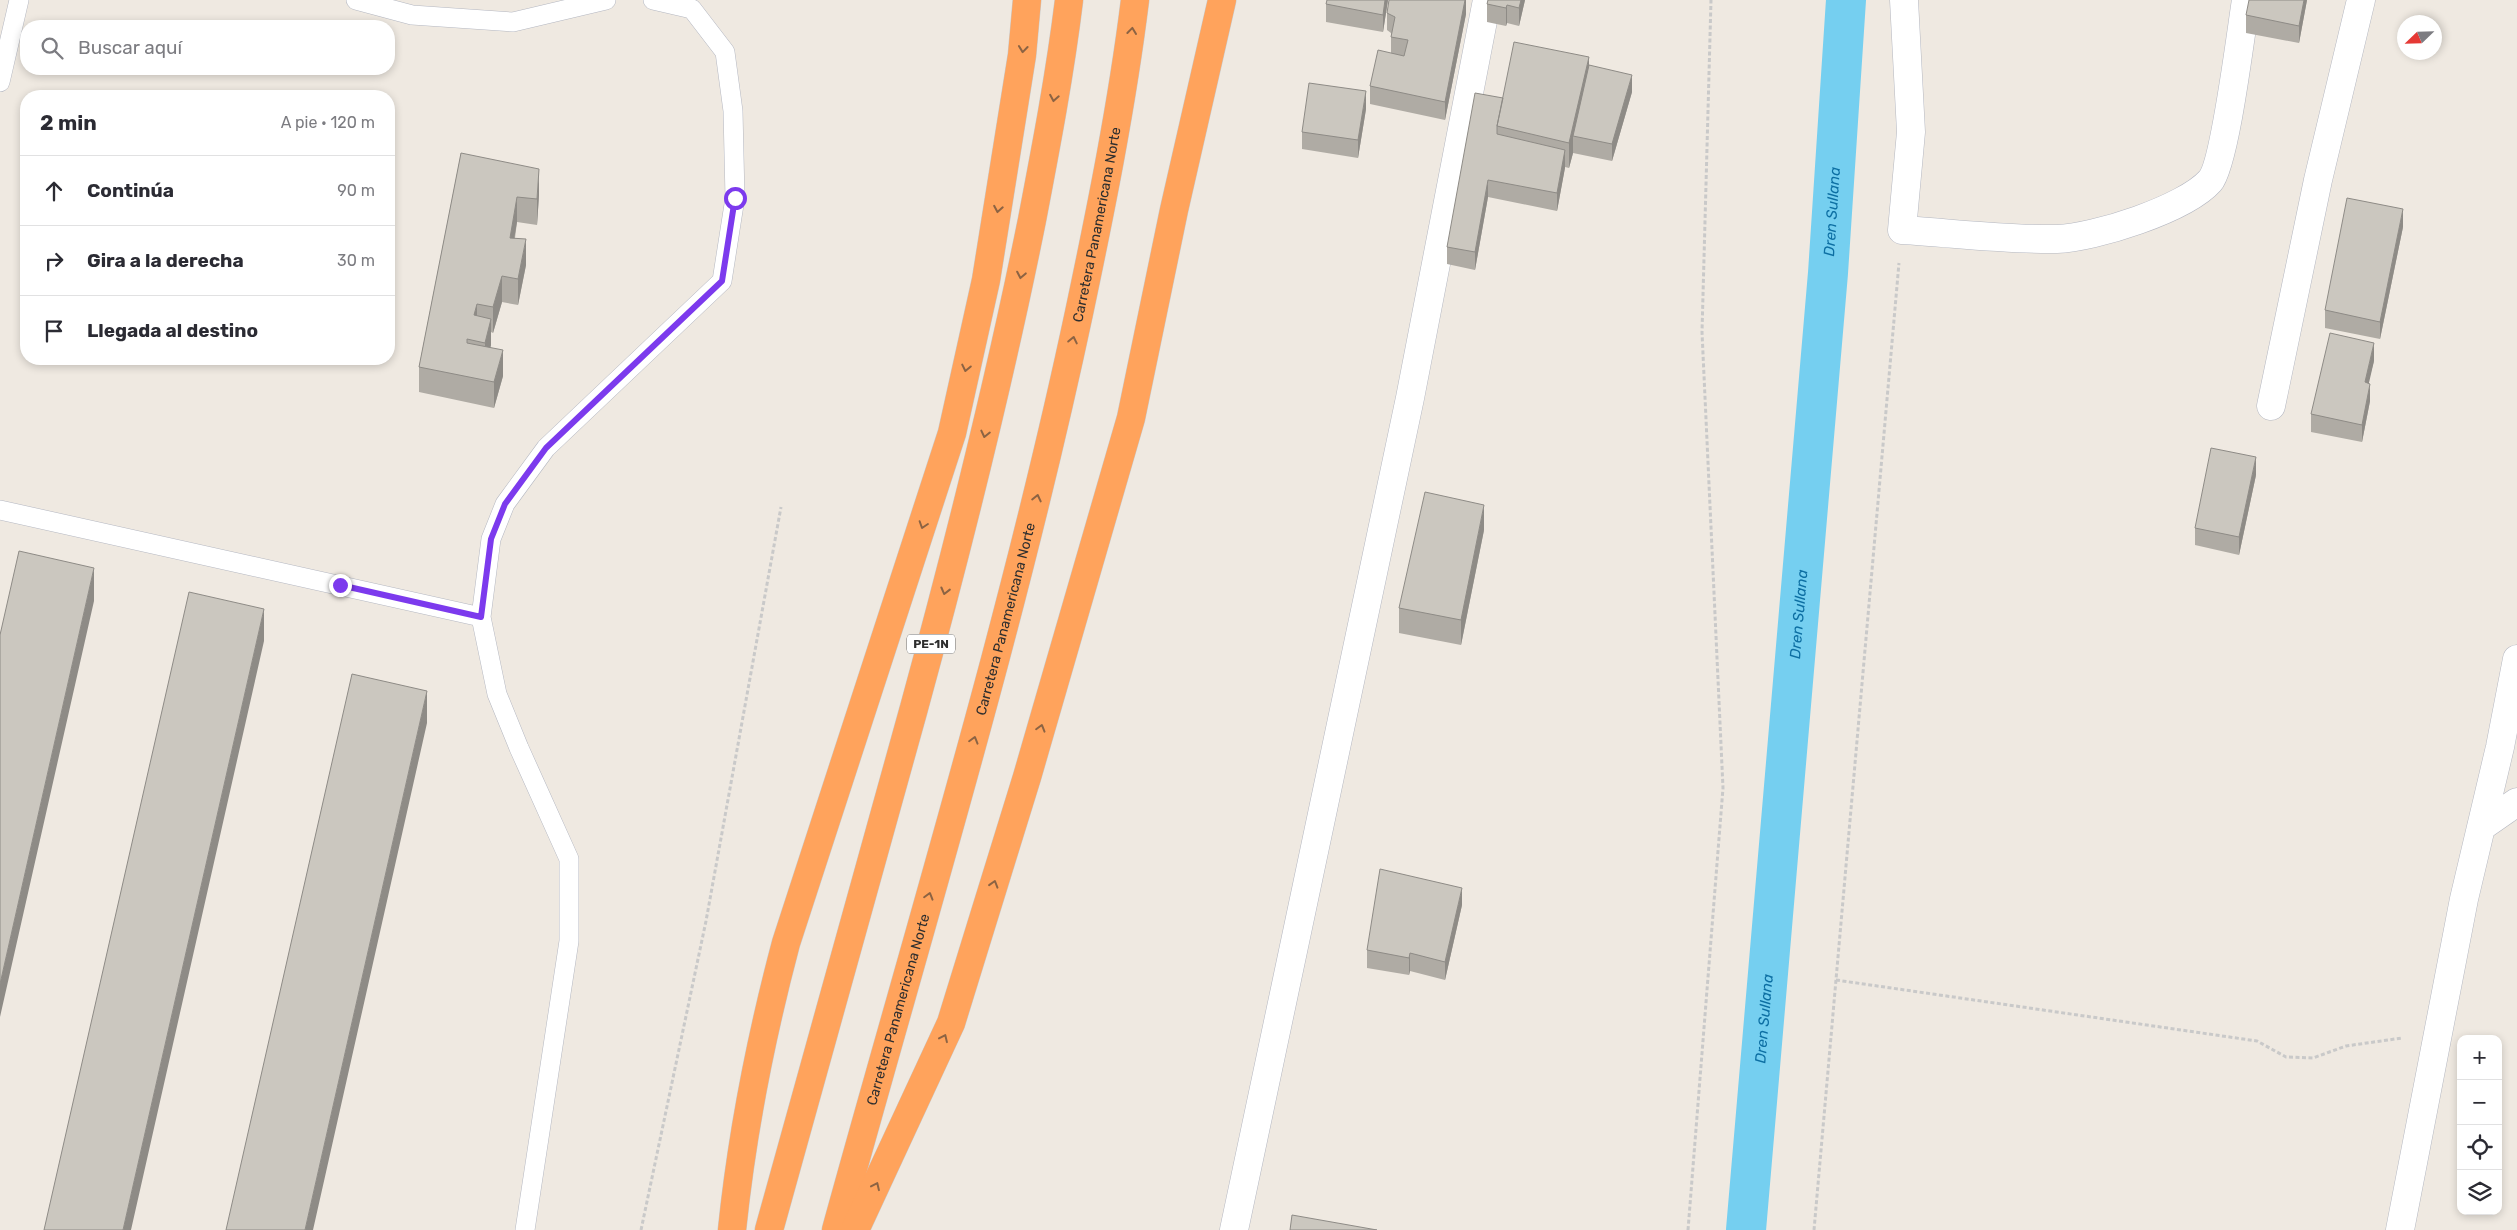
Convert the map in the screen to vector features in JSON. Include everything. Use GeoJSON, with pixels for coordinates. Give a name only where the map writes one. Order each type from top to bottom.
{"type":"FeatureCollection","features":[{"type":"Feature","properties":{"kind":"highway"},"geometry":{"type":"LineString","coordinates":[[732,1230],[748,1110],[766,1019],[784,952],[952,433],[986,280],[1021,64],[1027,0]]}},
{"type":"Feature","properties":{"kind":"highway","name":"PE-1N"},"geometry":{"type":"LineString","coordinates":[[769,1230],[938,620],[980,456],[1018,290],[1063,50],[1069,0]]}},
{"type":"Feature","properties":{"kind":"highway","name":"Carretera Panamericana Norte"},"geometry":{"type":"LineString","coordinates":[[836,1230],[978,727],[1023,556],[1062,394],[1097,228],[1128,63],[1136,0]]}},
{"type":"Feature","properties":{"kind":"highway"},"geometry":{"type":"LineString","coordinates":[[855,1230],[951,1023],[1027,777],[1131,418],[1174,210],[1222,0]]}},
{"type":"Feature","properties":{"kind":"street"},"geometry":{"type":"LineString","coordinates":[[1234,1230],[1410,398],[1487,0]]}},
{"type":"Feature","properties":{"kind":"street"},"geometry":{"type":"LineString","coordinates":[[1904,0],[1911,132],[1902,230],[2058,239],[2116,228],[2172,208],[2211,181],[2220,155],[2246,0]]}},
{"type":"Feature","properties":{"kind":"street"},"geometry":{"type":"LineString","coordinates":[[2271,406],[2318,180],[2361,0]]}},
{"type":"Feature","properties":{"kind":"street"},"geometry":{"type":"LineString","coordinates":[[2400,1230],[2464,899],[2481,826],[2509,755],[2517,659]]}},
{"type":"Feature","properties":{"kind":"street"},"geometry":{"type":"LineString","coordinates":[[2481,826],[2517,802]]}},
{"type":"Feature","properties":{"kind":"lane"},"geometry":{"type":"LineString","coordinates":[[0,82],[19,0]]}},
{"type":"Feature","properties":{"kind":"lane"},"geometry":{"type":"LineString","coordinates":[[356,0],[412,15],[513,22],[606,0]]}},
{"type":"Feature","properties":{"kind":"lane"},"geometry":{"type":"LineString","coordinates":[[526,1230],[569,941],[569,859],[497,694],[481,617],[491,539],[505,504],[546,448],[722,281],[735,198],[734,112],[725,52],[692,10],[653,0]]}},
{"type":"Feature","properties":{"kind":"lane"},"geometry":{"type":"LineString","coordinates":[[0,510],[481,617]]}},
{"type":"Feature","properties":{"kind":"path"},"geometry":{"type":"LineString","coordinates":[[1688,1230],[1723,788],[1702,332],[1710,0]]}},
{"type":"Feature","properties":{"kind":"path"},"geometry":{"type":"LineString","coordinates":[[1814,1230],[1902,230]]}},
{"type":"Feature","properties":{"kind":"path"},"geometry":{"type":"LineString","coordinates":[[641,1230],[706,921],[781,507]]}},
{"type":"Feature","properties":{"kind":"path"},"geometry":{"type":"LineString","coordinates":[[1836,980],[2257,1041],[2286,1057],[2313,1058],[2346,1046],[2439,1032]]}},
{"type":"Feature","properties":{"kind":"building"},"geometry":{"type":"Polygon","coordinates":[[[1327,0],[1385,0],[1383,15],[1326,4],[1327,0]]]}},
{"type":"Feature","properties":{"kind":"building"},"geometry":{"type":"Polygon","coordinates":[[[1389,0],[1465,0],[1445,102],[1370,86],[1378,50],[1404,56],[1408,40],[1391,37],[1395,17],[1387,13],[1389,0]]]}},
{"type":"Feature","properties":{"kind":"building"},"geometry":{"type":"Polygon","coordinates":[[[1488,0],[1521,0],[1519,8],[1507,5],[1506,8],[1487,4],[1488,0]]]}},
{"type":"Feature","properties":{"kind":"building"},"geometry":{"type":"Polygon","coordinates":[[[2249,0],[2304,0],[2299,26],[2246,15],[2249,0]]]}},
{"type":"Feature","properties":{"kind":"building"},"geometry":{"type":"Polygon","coordinates":[[[1514,42],[1589,57],[1569,143],[1497,126],[1514,42]]]}},
{"type":"Feature","properties":{"kind":"building"},"geometry":{"type":"Polygon","coordinates":[[[1589,65],[1632,75],[1612,144],[1573,136],[1589,65]]]}},
{"type":"Feature","properties":{"kind":"building"},"geometry":{"type":"Polygon","coordinates":[[[1309,83],[1366,91],[1358,140],[1302,132],[1309,83]]]}},
{"type":"Feature","properties":{"kind":"building"},"geometry":{"type":"Polygon","coordinates":[[[1475,93],[1503,98],[1497,134],[1565,150],[1557,193],[1488,180],[1475,252],[1447,247],[1475,93]]]}},
{"type":"Feature","properties":{"kind":"building"},"geometry":{"type":"Polygon","coordinates":[[[461,153],[539,169],[537,199],[517,197],[510,238],[526,239],[518,279],[502,276],[493,307],[477,304],[474,315],[491,319],[485,343],[467,339],[467,343],[503,350],[494,382],[419,367],[461,153]]]}},
{"type":"Feature","properties":{"kind":"building"},"geometry":{"type":"Polygon","coordinates":[[[2347,198],[2403,209],[2380,322],[2325,310],[2347,198]]]}},
{"type":"Feature","properties":{"kind":"building"},"geometry":{"type":"Polygon","coordinates":[[[2330,333],[2374,343],[2365,382],[2370,384],[2362,425],[2311,414],[2330,333]]]}},
{"type":"Feature","properties":{"kind":"building"},"geometry":{"type":"Polygon","coordinates":[[[2211,448],[2256,457],[2239,537],[2195,528],[2211,448]]]}},
{"type":"Feature","properties":{"kind":"building"},"geometry":{"type":"Polygon","coordinates":[[[1425,492],[1484,505],[1461,620],[1399,608],[1425,492]]]}},
{"type":"Feature","properties":{"kind":"building"},"geometry":{"type":"Polygon","coordinates":[[[19,551],[94,568],[0,984],[0,635],[19,551]]]}},
{"type":"Feature","properties":{"kind":"building"},"geometry":{"type":"Polygon","coordinates":[[[189,592],[264,609],[123,1230],[44,1230],[189,592]]]}},
{"type":"Feature","properties":{"kind":"building"},"geometry":{"type":"Polygon","coordinates":[[[352,674],[427,691],[305,1230],[226,1230],[352,674]]]}},
{"type":"Feature","properties":{"kind":"building"},"geometry":{"type":"Polygon","coordinates":[[[1380,869],[1462,888],[1445,962],[1410,953],[1409,958],[1367,950],[1380,869]]]}},
{"type":"Feature","properties":{"kind":"building"},"geometry":{"type":"Polygon","coordinates":[[[1292,1215],[1377,1230],[1290,1230],[1292,1215]]]}},
{"type":"Feature","properties":{"kind":"waterway","name":"Dren Sullana"},"geometry":{"type":"LineString","coordinates":[[1746,1230],[1828,273],[1846,0]]}},
{"type":"Feature","properties":{"kind":"route"},"geometry":{"type":"LineString","coordinates":[[340,585],[481,617],[491,539],[505,504],[546,448],[722,281],[735,198]]}}]}
